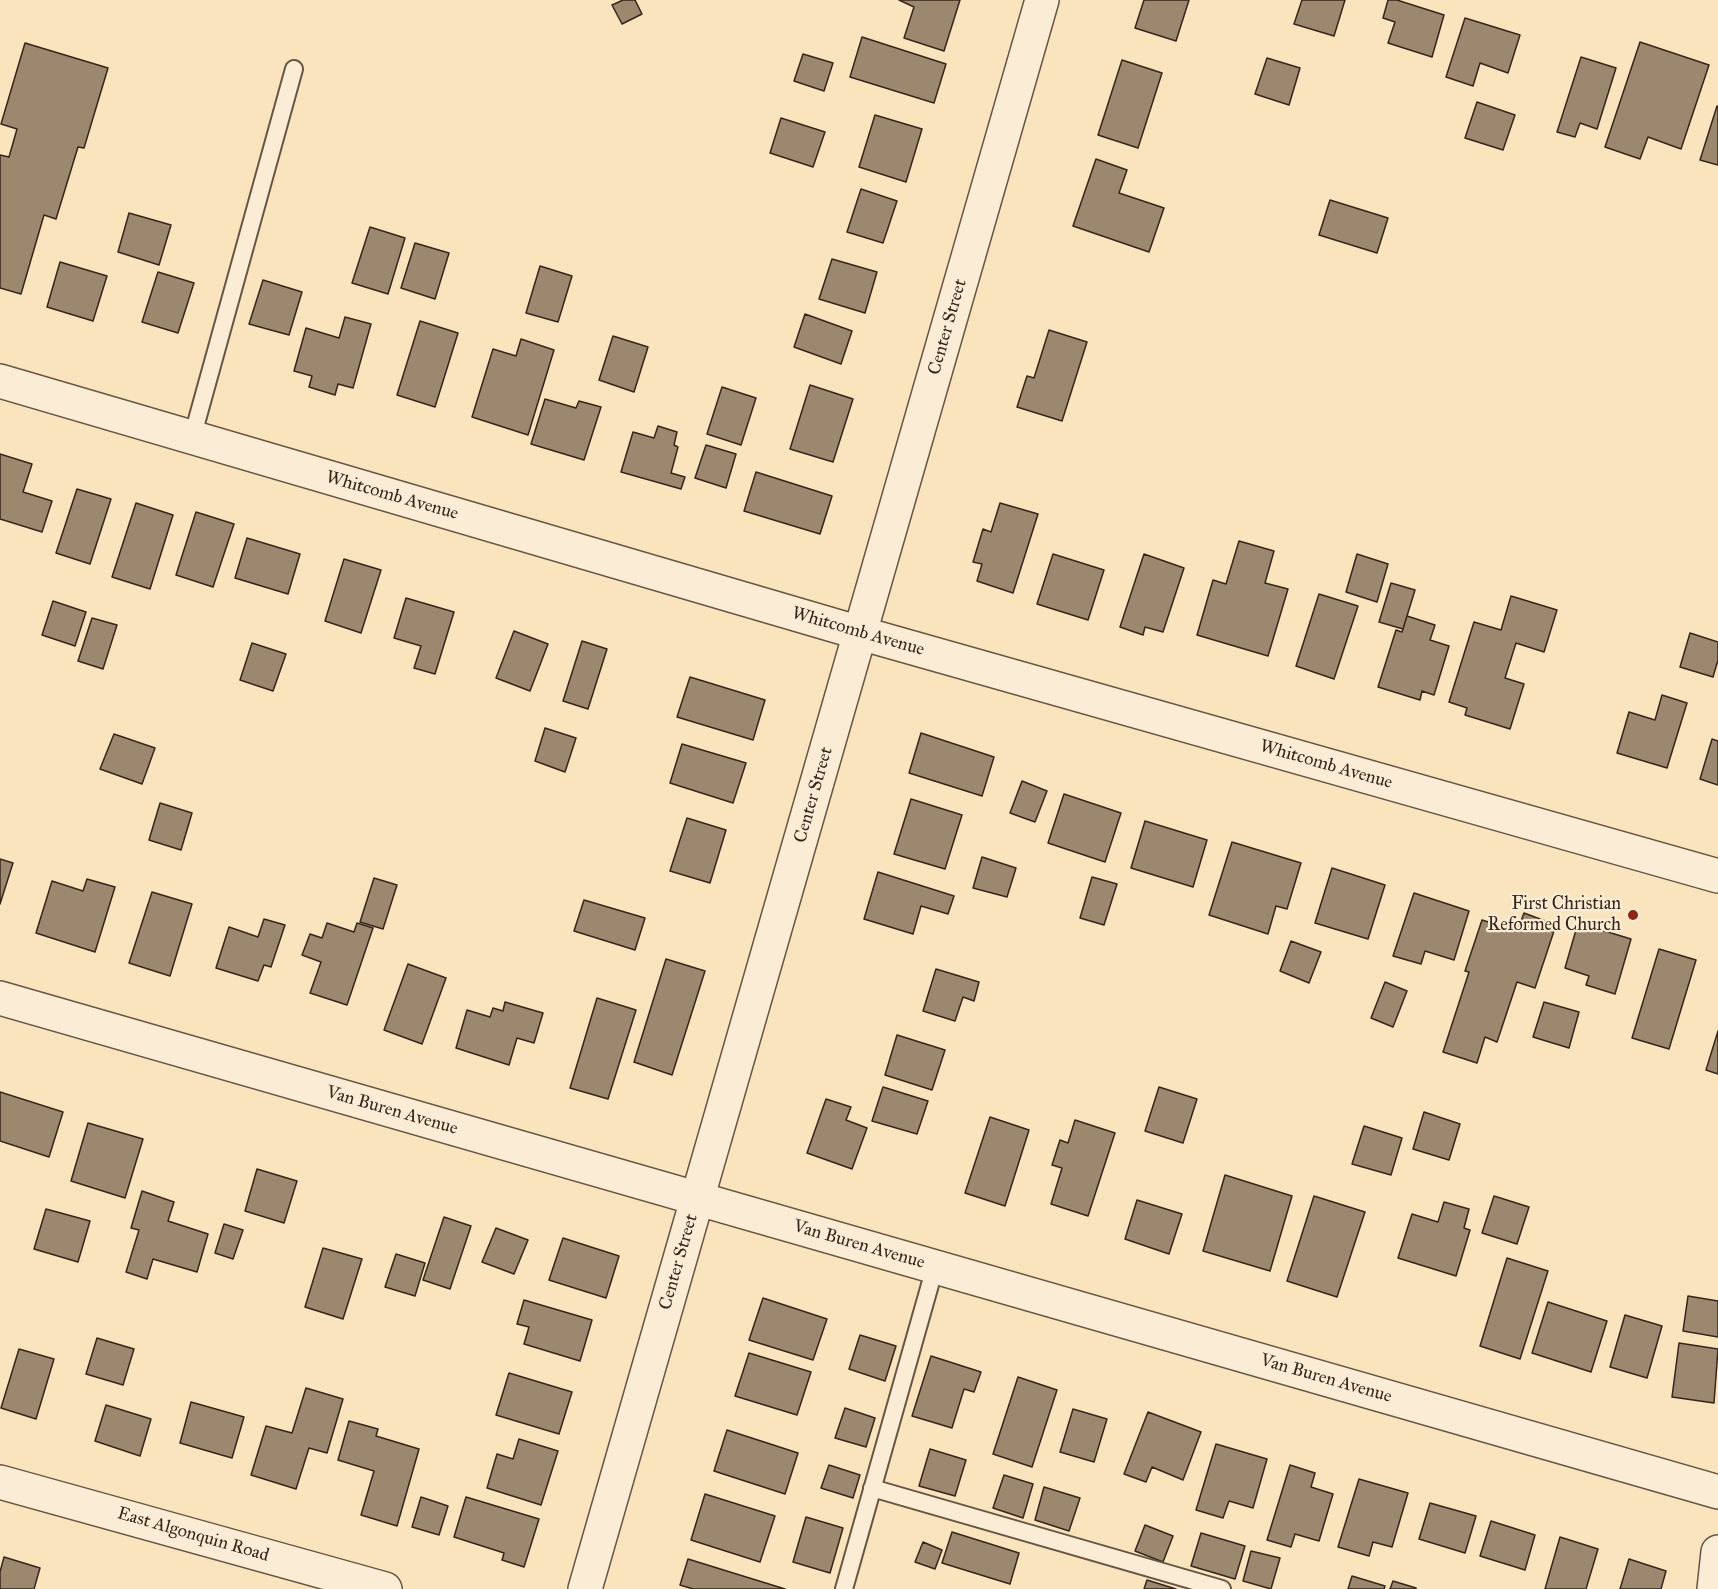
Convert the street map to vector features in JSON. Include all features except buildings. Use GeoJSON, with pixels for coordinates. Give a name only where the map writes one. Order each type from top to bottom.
{"type":"FeatureCollection","features":[{"type":"Feature","properties":{"kind":"street","name":"Center Street"},"geometry":{"type":"LineString","coordinates":[[585,1589],[1042,0]]}},
{"type":"Feature","properties":{"kind":"street","name":"Whitcomb Avenue"},"geometry":{"type":"LineString","coordinates":[[0,381],[860,633],[1718,876]]}},
{"type":"Feature","properties":{"kind":"street","name":"Van Buren Avenue"},"geometry":{"type":"LineString","coordinates":[[0,998],[1718,1492]]}},
{"type":"Feature","properties":{"kind":"street","name":"East Algonquin Road"},"geometry":{"type":"LineString","coordinates":[[0,1482],[385,1589]]}},
{"type":"Feature","properties":{"kind":"street"},"geometry":{"type":"LineString","coordinates":[[1714,1589],[1718,1552]]}},
{"type":"Feature","properties":{"kind":"lane"},"geometry":{"type":"LineString","coordinates":[[192,438],[294,69]]}},
{"type":"Feature","properties":{"kind":"lane"},"geometry":{"type":"LineString","coordinates":[[844,1589],[935,1267]]}},
{"type":"Feature","properties":{"kind":"lane"},"geometry":{"type":"LineString","coordinates":[[872,1488],[1222,1589]]}},
{"type":"Feature","properties":{"kind":"place","name":"First Christian Reformed Church"},"geometry":{"type":"Point","coordinates":[1633,915]}}]}
